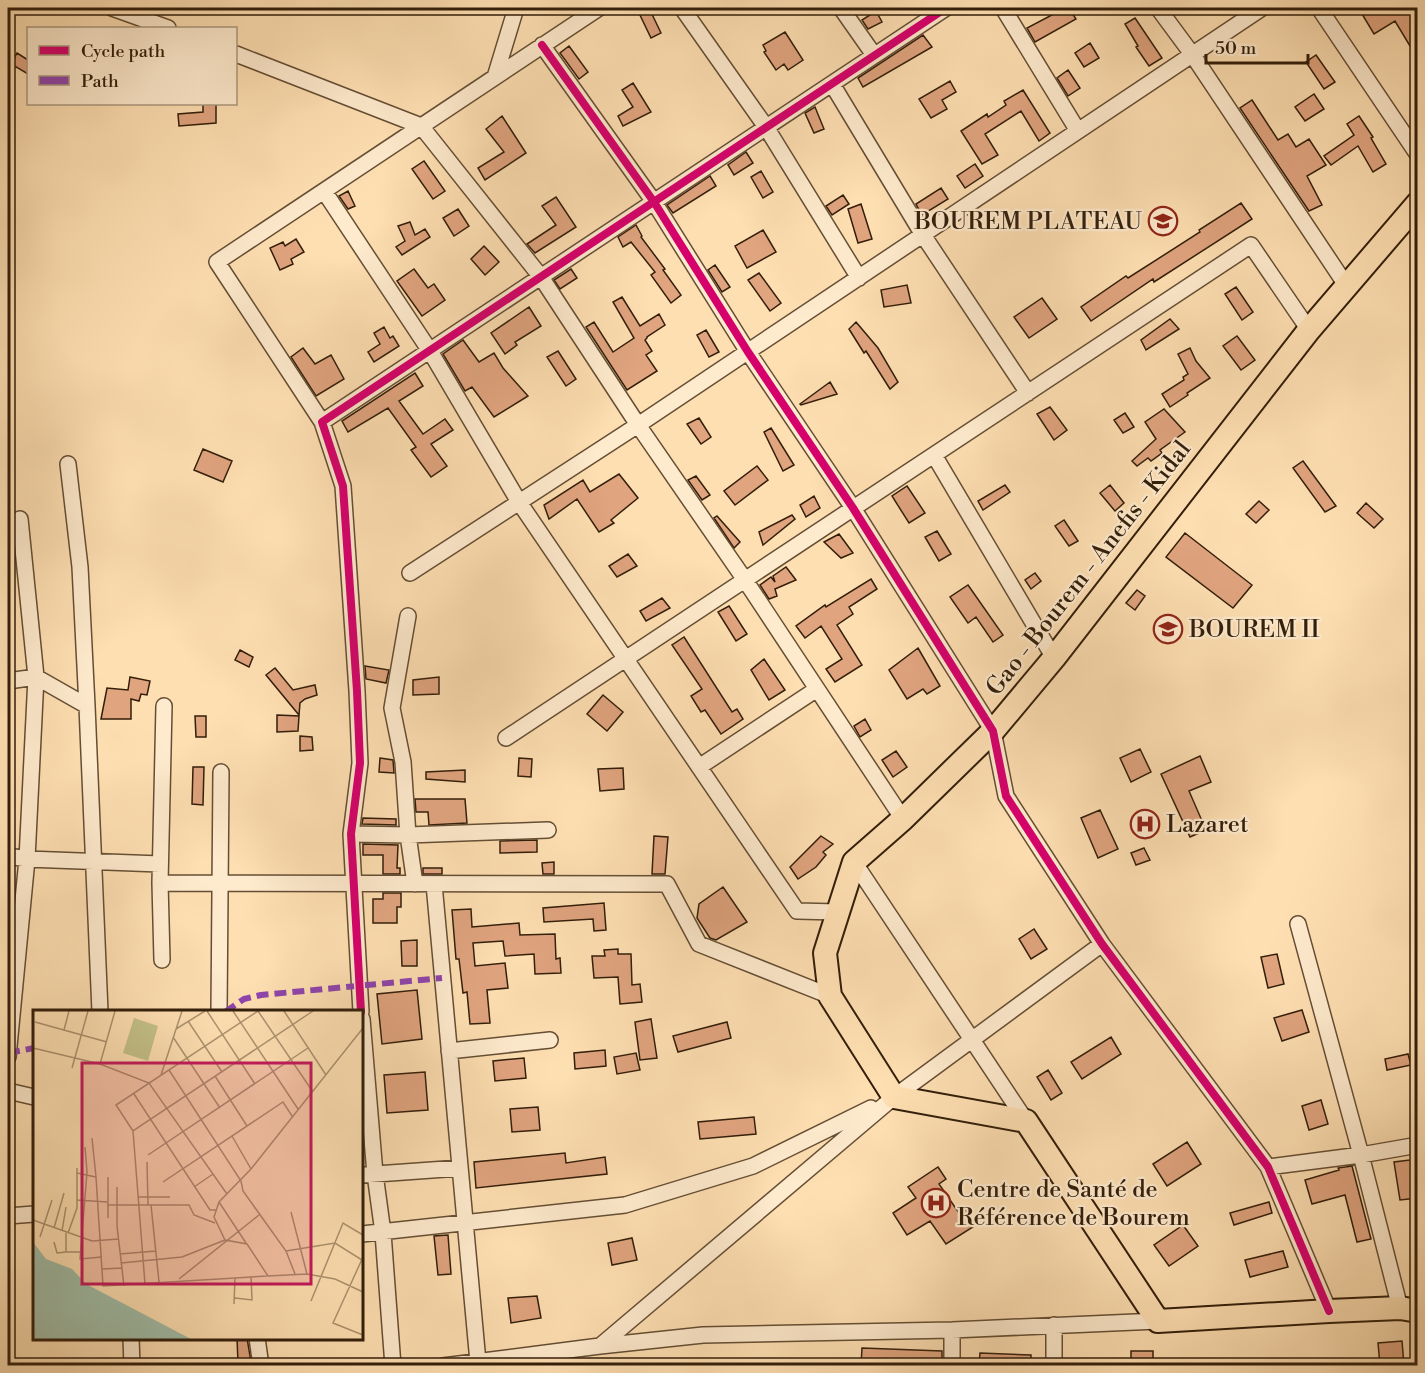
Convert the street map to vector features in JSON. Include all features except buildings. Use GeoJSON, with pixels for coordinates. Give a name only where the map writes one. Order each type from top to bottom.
{"type":"FeatureCollection","features":[{"type":"Feature","properties":{"kind":"main road","name":"Gao - Bourem - Anefis - Kidal"},"geometry":{"type":"LineString","coordinates":[[854,862],[903,819],[993,731],[1054,658],[1308,330],[1418,203]]}},
{"type":"Feature","properties":{"kind":"main road"},"geometry":{"type":"LineString","coordinates":[[854,862],[825,953],[830,996],[894,1097],[1026,1121],[1158,1320],[1329,1311],[1409,1310]]}},
{"type":"Feature","properties":{"kind":"street"},"geometry":{"type":"LineString","coordinates":[[116,8],[165,27]]}},
{"type":"Feature","properties":{"kind":"street"},"geometry":{"type":"LineString","coordinates":[[495,76],[516,8]]}},
{"type":"Feature","properties":{"kind":"street"},"geometry":{"type":"LineString","coordinates":[[361,1010],[351,834],[360,763],[343,486],[322,423],[217,262],[599,8]]}},
{"type":"Feature","properties":{"kind":"street"},"geometry":{"type":"LineString","coordinates":[[682,8],[766,127],[859,278]]}},
{"type":"Feature","properties":{"kind":"street"},"geometry":{"type":"LineString","coordinates":[[841,8],[874,56]]}},
{"type":"Feature","properties":{"kind":"street"},"geometry":{"type":"LineString","coordinates":[[322,423],[946,8]]}},
{"type":"Feature","properties":{"kind":"street"},"geometry":{"type":"LineString","coordinates":[[1003,8],[1078,130]]}},
{"type":"Feature","properties":{"kind":"street"},"geometry":{"type":"LineString","coordinates":[[1158,8],[1192,54],[1346,285]]}},
{"type":"Feature","properties":{"kind":"street"},"geometry":{"type":"LineString","coordinates":[[410,573],[638,425],[1262,8]]}},
{"type":"Feature","properties":{"kind":"street"},"geometry":{"type":"LineString","coordinates":[[1319,8],[1418,155]]}},
{"type":"Feature","properties":{"kind":"street"},"geometry":{"type":"LineString","coordinates":[[542,45],[654,202],[748,352],[853,508],[993,731],[1006,796],[1102,944],[1268,1167],[1329,1311]]}},
{"type":"Feature","properties":{"kind":"street"},"geometry":{"type":"LineString","coordinates":[[237,54],[421,126],[541,277],[903,819]]}},
{"type":"Feature","properties":{"kind":"street"},"geometry":{"type":"LineString","coordinates":[[831,84],[922,235],[1028,393]]}},
{"type":"Feature","properties":{"kind":"street"},"geometry":{"type":"LineString","coordinates":[[324,191],[430,351],[519,502],[797,911],[838,912]]}},
{"type":"Feature","properties":{"kind":"street"},"geometry":{"type":"LineString","coordinates":[[506,738],[1251,245],[1308,330]]}},
{"type":"Feature","properties":{"kind":"street"},"geometry":{"type":"LineString","coordinates":[[934,455],[1054,658]]}},
{"type":"Feature","properties":{"kind":"street"},"geometry":{"type":"LineString","coordinates":[[68,464],[80,567],[100,1010]]}},
{"type":"Feature","properties":{"kind":"street"},"geometry":{"type":"LineString","coordinates":[[8,1057],[27,859],[36,677],[21,519]]}},
{"type":"Feature","properties":{"kind":"street"},"geometry":{"type":"LineString","coordinates":[[408,616],[392,708],[403,762],[408,835],[415,884]]}},
{"type":"Feature","properties":{"kind":"street"},"geometry":{"type":"LineString","coordinates":[[8,681],[36,677],[87,706]]}},
{"type":"Feature","properties":{"kind":"street"},"geometry":{"type":"LineString","coordinates":[[699,768],[817,689]]}},
{"type":"Feature","properties":{"kind":"street"},"geometry":{"type":"LineString","coordinates":[[162,960],[160,864],[164,706]]}},
{"type":"Feature","properties":{"kind":"street"},"geometry":{"type":"LineString","coordinates":[[219,1010],[221,772]]}},
{"type":"Feature","properties":{"kind":"street"},"geometry":{"type":"LineString","coordinates":[[351,834],[408,835],[548,830]]}},
{"type":"Feature","properties":{"kind":"street"},"geometry":{"type":"LineString","coordinates":[[8,856],[27,859],[160,864]]}},
{"type":"Feature","properties":{"kind":"street"},"geometry":{"type":"LineString","coordinates":[[854,862],[1026,1121]]}},
{"type":"Feature","properties":{"kind":"street"},"geometry":{"type":"LineString","coordinates":[[160,883],[667,884],[699,944],[830,996]]}},
{"type":"Feature","properties":{"kind":"street"},"geometry":{"type":"LineString","coordinates":[[434,884],[478,1362]]}},
{"type":"Feature","properties":{"kind":"street"},"geometry":{"type":"LineString","coordinates":[[1299,924],[1361,1155],[1409,1310]]}},
{"type":"Feature","properties":{"kind":"street"},"geometry":{"type":"LineString","coordinates":[[600,1346],[894,1097],[1102,944]]}},
{"type":"Feature","properties":{"kind":"street"},"geometry":{"type":"LineString","coordinates":[[449,1051],[550,1040]]}},
{"type":"Feature","properties":{"kind":"street"},"geometry":{"type":"LineString","coordinates":[[363,1045],[368,1174],[383,1233],[393,1365]]}},
{"type":"Feature","properties":{"kind":"street"},"geometry":{"type":"LineString","coordinates":[[8,1091],[33,1097]]}},
{"type":"Feature","properties":{"kind":"street"},"geometry":{"type":"LineString","coordinates":[[363,1234],[625,1205],[753,1166],[894,1097]]}},
{"type":"Feature","properties":{"kind":"street"},"geometry":{"type":"LineString","coordinates":[[1268,1167],[1418,1145]]}},
{"type":"Feature","properties":{"kind":"street"},"geometry":{"type":"LineString","coordinates":[[368,1174],[460,1168]]}},
{"type":"Feature","properties":{"kind":"street"},"geometry":{"type":"LineString","coordinates":[[8,1216],[33,1214]]}},
{"type":"Feature","properties":{"kind":"street"},"geometry":{"type":"LineString","coordinates":[[443,1365],[703,1335],[952,1330],[1158,1320]]}},
{"type":"Feature","properties":{"kind":"street"},"geometry":{"type":"LineString","coordinates":[[1054,1325],[1054,1365]]}},
{"type":"Feature","properties":{"kind":"street"},"geometry":{"type":"LineString","coordinates":[[952,1330],[952,1365]]}},
{"type":"Feature","properties":{"kind":"street"},"geometry":{"type":"LineString","coordinates":[[131,1340],[132,1365]]}},
{"type":"Feature","properties":{"kind":"street"},"geometry":{"type":"LineString","coordinates":[[257,1340],[261,1365]]}},
{"type":"Feature","properties":{"kind":"marked path"},"geometry":{"type":"LineString","coordinates":[[228,1010],[244,999],[261,995],[442,978]]}},
{"type":"Feature","properties":{"kind":"marked path"},"geometry":{"type":"LineString","coordinates":[[8,1053],[33,1048]]}},
{"type":"Feature","properties":{"kind":"cycle path"},"geometry":{"type":"LineString","coordinates":[[361,1010],[351,834],[360,763],[357,691],[343,486],[322,422],[946,8]]}},
{"type":"Feature","properties":{"kind":"cycle path"},"geometry":{"type":"LineString","coordinates":[[542,45],[654,202],[748,352],[853,508],[993,731],[1006,796],[1102,944],[1268,1167],[1329,1311]]}},
{"type":"Feature","properties":{"kind":"place","name":"BOUREM PLATEAU"},"geometry":{"type":"Point","coordinates":[1163,221]}},
{"type":"Feature","properties":{"kind":"place","name":"BOUREM II"},"geometry":{"type":"Point","coordinates":[1168,629]}},
{"type":"Feature","properties":{"kind":"place","name":"Lazaret"},"geometry":{"type":"Point","coordinates":[1145,824]}},
{"type":"Feature","properties":{"kind":"place","name":"Centre de Santé de Référence de Bourem"},"geometry":{"type":"Point","coordinates":[936,1203]}}]}
